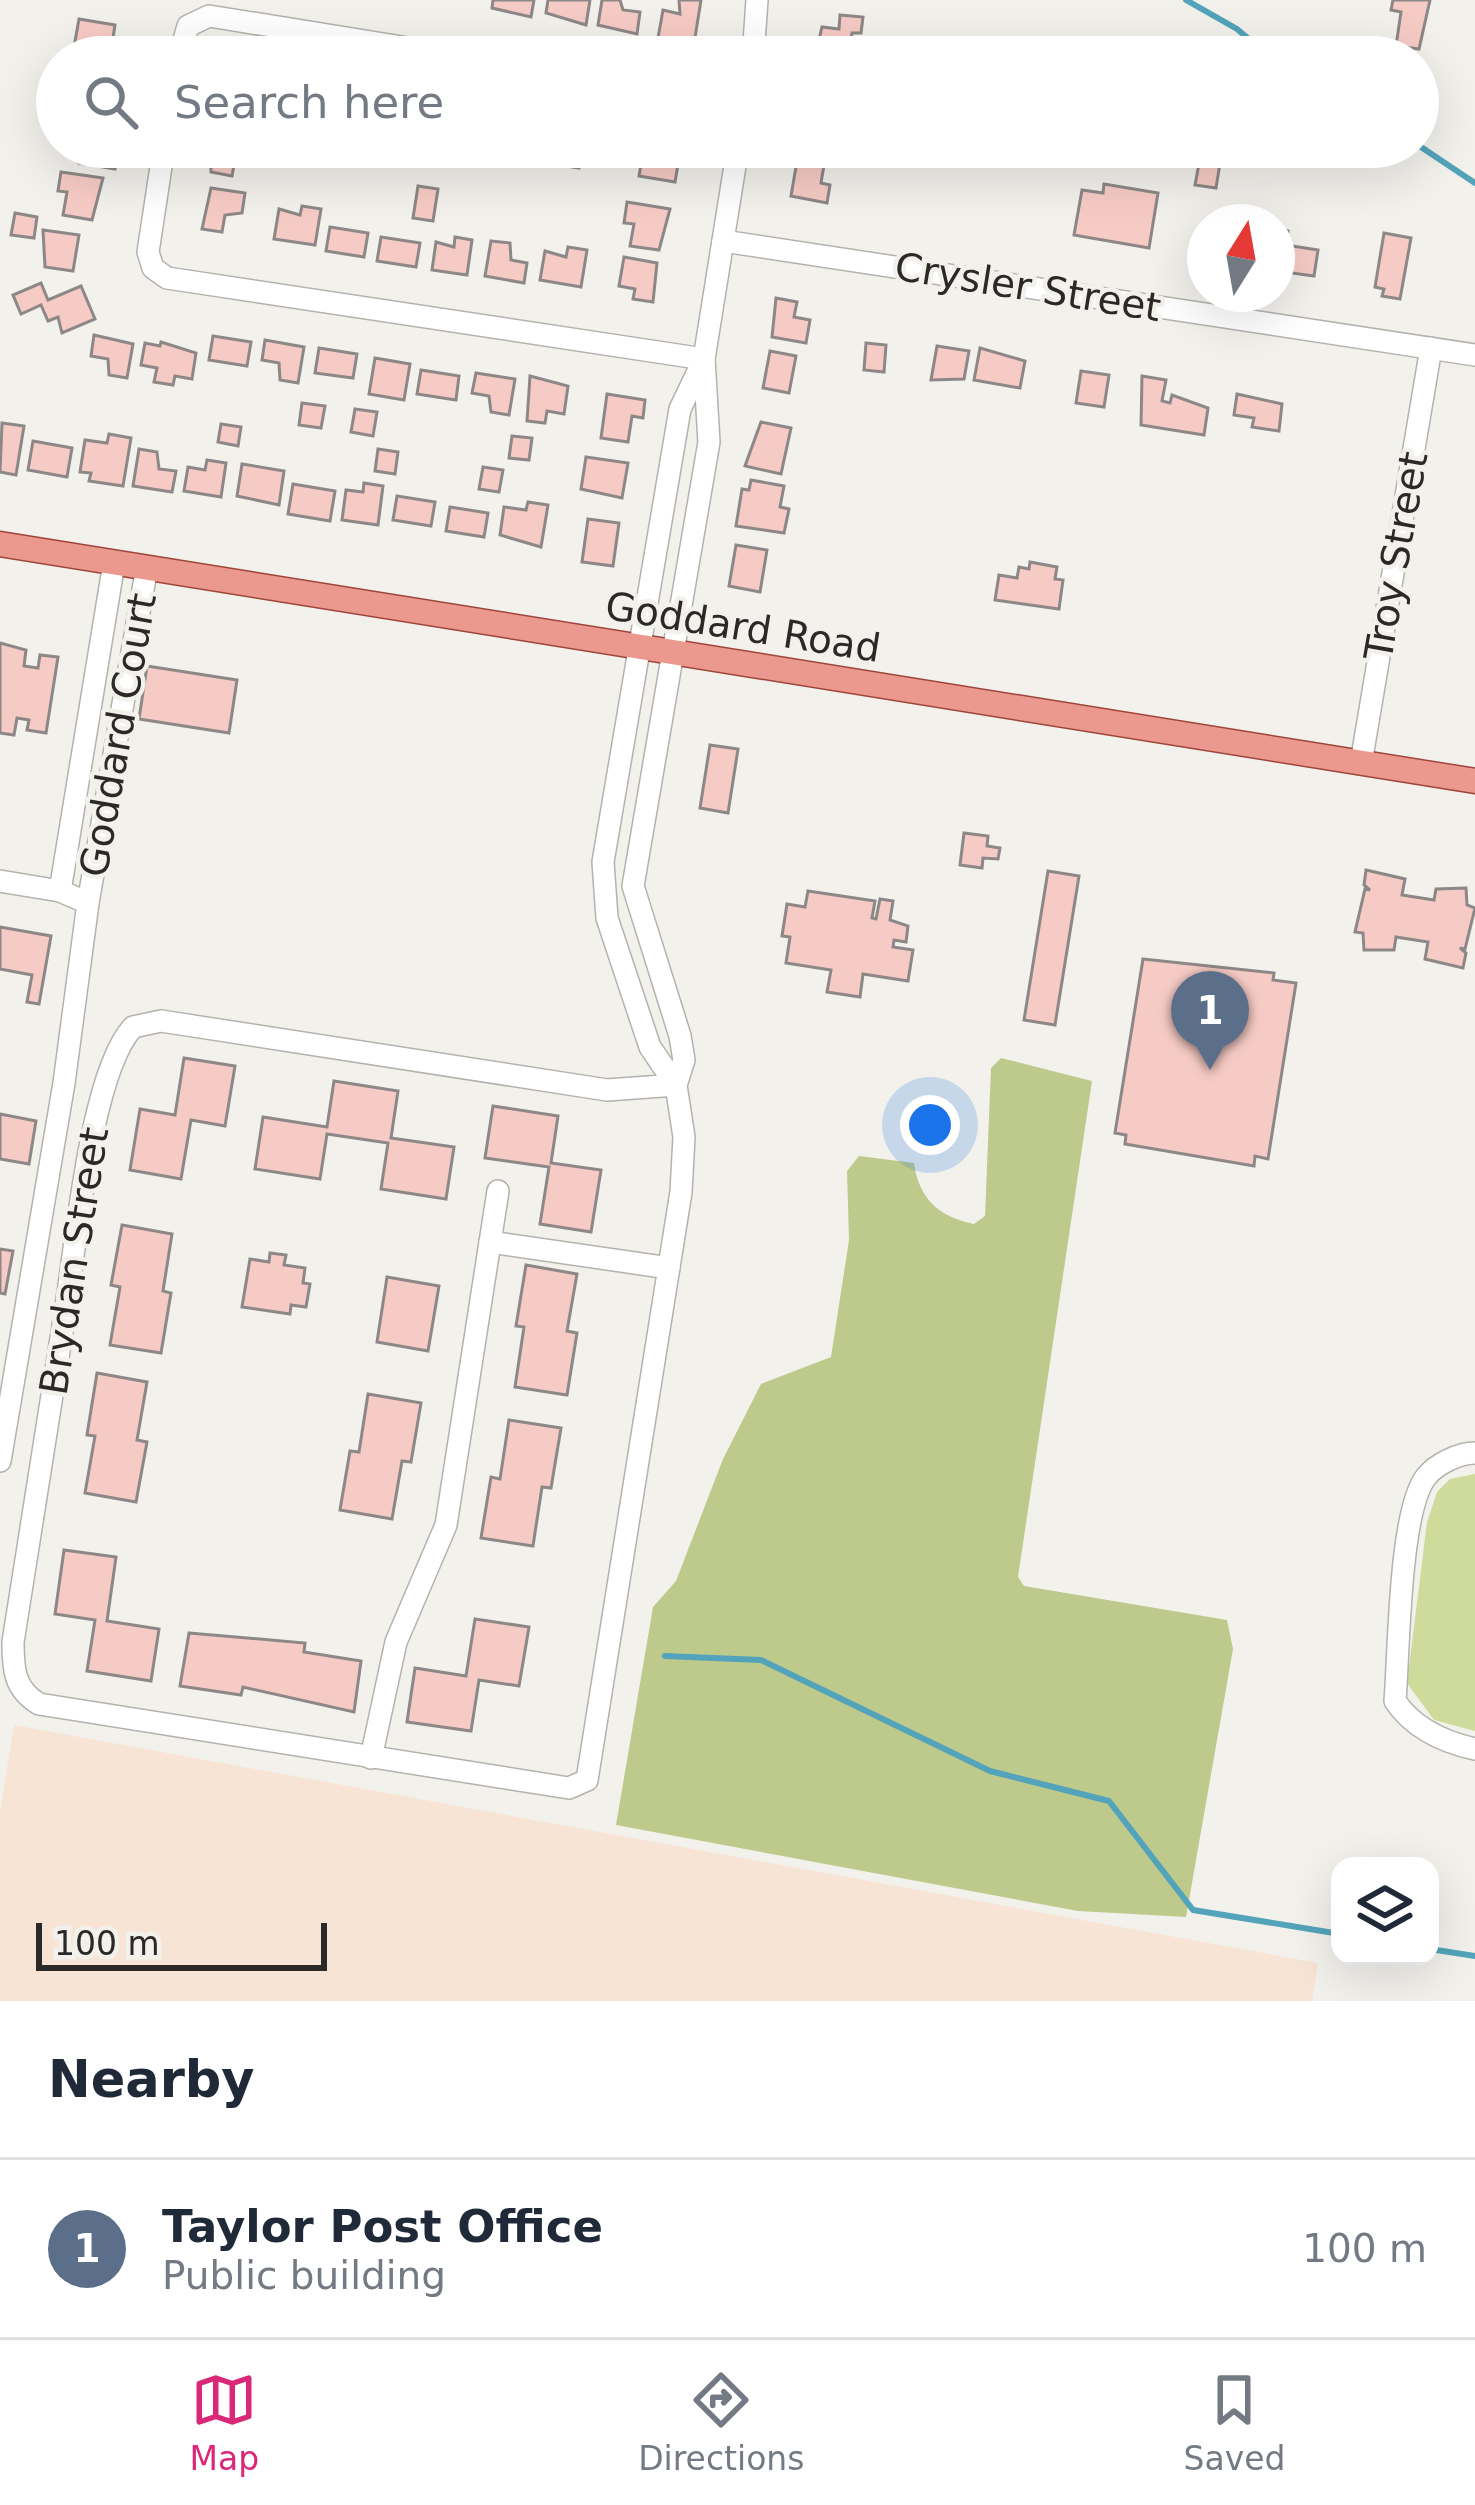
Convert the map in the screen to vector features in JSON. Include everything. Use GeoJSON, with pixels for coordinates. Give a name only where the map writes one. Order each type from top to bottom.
{"type":"FeatureCollection","features":[{"type":"Feature","properties":{"kind":"main road","name":"Goddard Road"},"geometry":{"type":"LineString","coordinates":[[0,544],[1475,782]]}},
{"type":"Feature","properties":{"kind":"street"},"geometry":{"type":"LineString","coordinates":[[754,36],[757,0]]}},
{"type":"Feature","properties":{"kind":"street"},"geometry":{"type":"LineString","coordinates":[[182,36],[193,21],[208,16],[333,36]]}},
{"type":"Feature","properties":{"kind":"street"},"geometry":{"type":"LineString","coordinates":[[161,168],[148,252],[153,268],[167,278],[704,359],[735,168]]}},
{"type":"Feature","properties":{"kind":"street","name":"Crysler Street"},"geometry":{"type":"LineString","coordinates":[[723,241],[1475,356]]}},
{"type":"Feature","properties":{"kind":"street","name":"Troy Street"},"geometry":{"type":"LineString","coordinates":[[1361,763],[1431,348]]}},
{"type":"Feature","properties":{"kind":"street","name":"Brydan Street"},"geometry":{"type":"LineString","coordinates":[[676,1085],[607,1090],[161,1021],[133,1028],[114,1054],[82,1210],[13,1642],[19,1688],[39,1704],[371,1758],[569,1788],[587,1780],[669,1268],[684,1137],[676,1085],[650,1047],[601,886],[680,409],[704,359]]}},
{"type":"Feature","properties":{"kind":"street","name":"Brydan Street"},"geometry":{"type":"LineString","coordinates":[[676,1085],[684,1060],[680,1036],[634,886],[709,442],[704,359]]}},
{"type":"Feature","properties":{"kind":"street","name":"Goddard Court"},"geometry":{"type":"LineString","coordinates":[[74,896],[114,562]]}},
{"type":"Feature","properties":{"kind":"street","name":"Goddard Court"},"geometry":{"type":"LineString","coordinates":[[74,896],[147,567]]}},
{"type":"Feature","properties":{"kind":"street","name":"Goddard Court"},"geometry":{"type":"LineString","coordinates":[[0,881],[74,896]]}},
{"type":"Feature","properties":{"kind":"street"},"geometry":{"type":"LineString","coordinates":[[0,1461],[68,1060],[74,896]]}},
{"type":"Feature","properties":{"kind":"street"},"geometry":{"type":"LineString","coordinates":[[371,1758],[396,1642],[446,1525],[498,1191]]}},
{"type":"Feature","properties":{"kind":"street"},"geometry":{"type":"LineString","coordinates":[[490,1242],[669,1268]]}},
{"type":"Feature","properties":{"kind":"street"},"geometry":{"type":"LineString","coordinates":[[1475,1454],[1460,1453],[1426,1477],[1409,1521],[1395,1701],[1407,1719],[1435,1736],[1475,1749]]}},
{"type":"Feature","properties":{"kind":"shaded area"},"geometry":{"type":"Polygon","coordinates":[[[14,1725],[1318,1963],[1312,2001],[0,2001],[0,1812],[14,1725]]]}},
{"type":"Feature","properties":{"kind":"green space"},"geometry":{"type":"Polygon","coordinates":[[[1001,1058],[1092,1081],[1018,1577],[1024,1586],[1227,1620],[1233,1649],[1186,1917],[1078,1911],[616,1825],[653,1607],[676,1581],[723,1459],[761,1384],[831,1357],[849,1240],[847,1171],[859,1156],[914,1163],[926,1196],[941,1211],[974,1224],[985,1216],[991,1068],[1001,1058]]]}},
{"type":"Feature","properties":{"kind":"green space"},"geometry":{"type":"Polygon","coordinates":[[[1475,1474],[1475,1731],[1434,1720],[1407,1683],[1427,1522],[1437,1492],[1450,1479],[1475,1474]]]}},
{"type":"Feature","properties":{"kind":"building"},"geometry":{"type":"Polygon","coordinates":[[[493,0],[534,0],[531,17],[492,8],[493,0]]]}},
{"type":"Feature","properties":{"kind":"building"},"geometry":{"type":"Polygon","coordinates":[[[548,0],[590,0],[586,25],[546,13],[548,0]]]}},
{"type":"Feature","properties":{"kind":"building"},"geometry":{"type":"Polygon","coordinates":[[[602,0],[620,0],[623,10],[640,12],[637,34],[598,25],[602,0]]]}},
{"type":"Feature","properties":{"kind":"building"},"geometry":{"type":"Polygon","coordinates":[[[679,0],[701,0],[695,36],[658,36],[663,10],[680,14],[679,0]]]}},
{"type":"Feature","properties":{"kind":"building"},"geometry":{"type":"Polygon","coordinates":[[[1393,0],[1430,0],[1422,36],[1397,36],[1401,12],[1391,10],[1393,0]]]}},
{"type":"Feature","properties":{"kind":"building"},"geometry":{"type":"Polygon","coordinates":[[[840,15],[863,17],[861,33],[820,36],[822,27],[839,29],[840,15]]]}},
{"type":"Feature","properties":{"kind":"building"},"geometry":{"type":"Polygon","coordinates":[[[79,19],[115,25],[113,36],[76,36],[79,19]]]}},
{"type":"Feature","properties":{"kind":"building"},"geometry":{"type":"Polygon","coordinates":[[[211,168],[233,168],[232,176],[211,172],[211,168]]]}},
{"type":"Feature","properties":{"kind":"building"},"geometry":{"type":"Polygon","coordinates":[[[640,168],[677,168],[675,182],[639,176],[640,168]]]}},
{"type":"Feature","properties":{"kind":"building"},"geometry":{"type":"Polygon","coordinates":[[[796,168],[824,168],[821,183],[830,185],[827,203],[791,196],[796,168]]]}},
{"type":"Feature","properties":{"kind":"building"},"geometry":{"type":"Polygon","coordinates":[[[1198,168],[1219,168],[1216,188],[1195,185],[1198,168]]]}},
{"type":"Feature","properties":{"kind":"building"},"geometry":{"type":"Polygon","coordinates":[[[61,172],[103,178],[92,220],[63,215],[67,192],[58,191],[61,172]]]}},
{"type":"Feature","properties":{"kind":"building"},"geometry":{"type":"Polygon","coordinates":[[[1104,184],[1158,193],[1149,248],[1074,235],[1082,190],[1103,193],[1104,184]]]}},
{"type":"Feature","properties":{"kind":"building"},"geometry":{"type":"Polygon","coordinates":[[[418,186],[438,189],[433,221],[413,218],[418,186]]]}},
{"type":"Feature","properties":{"kind":"building"},"geometry":{"type":"Polygon","coordinates":[[[211,188],[245,193],[242,213],[225,215],[222,232],[202,229],[211,188]]]}},
{"type":"Feature","properties":{"kind":"building"},"geometry":{"type":"Polygon","coordinates":[[[627,202],[670,209],[659,250],[630,246],[634,224],[624,223],[627,202]]]}},
{"type":"Feature","properties":{"kind":"building"},"geometry":{"type":"Polygon","coordinates":[[[302,206],[321,209],[315,245],[274,239],[279,209],[300,215],[302,206]]]}},
{"type":"Feature","properties":{"kind":"building"},"geometry":{"type":"Polygon","coordinates":[[[15,213],[37,217],[34,238],[11,235],[15,213]]]}},
{"type":"Feature","properties":{"kind":"building"},"geometry":{"type":"Polygon","coordinates":[[[330,227],[368,233],[364,257],[326,251],[330,227]]]}},
{"type":"Feature","properties":{"kind":"building"},"geometry":{"type":"Polygon","coordinates":[[[43,230],[79,235],[73,271],[45,267],[43,230]]]}},
{"type":"Feature","properties":{"kind":"building"},"geometry":{"type":"Polygon","coordinates":[[[1384,233],[1411,238],[1400,299],[1382,296],[1384,289],[1375,287],[1384,233]]]}},
{"type":"Feature","properties":{"kind":"building"},"geometry":{"type":"Polygon","coordinates":[[[381,237],[420,243],[416,267],[377,261],[381,237]]]}},
{"type":"Feature","properties":{"kind":"building"},"geometry":{"type":"Polygon","coordinates":[[[455,237],[472,240],[467,275],[432,270],[436,242],[454,247],[455,237]]]}},
{"type":"Feature","properties":{"kind":"building"},"geometry":{"type":"Polygon","coordinates":[[[491,241],[510,243],[511,260],[527,263],[524,283],[485,276],[491,241]]]}},
{"type":"Feature","properties":{"kind":"building"},"geometry":{"type":"Polygon","coordinates":[[[1295,246],[1318,250],[1314,276],[1295,273],[1295,246]]]}},
{"type":"Feature","properties":{"kind":"building"},"geometry":{"type":"Polygon","coordinates":[[[568,247],[587,250],[581,287],[540,280],[545,251],[566,257],[568,247]]]}},
{"type":"Feature","properties":{"kind":"building"},"geometry":{"type":"Polygon","coordinates":[[[624,257],[657,263],[653,302],[633,299],[635,289],[619,286],[624,257]]]}},
{"type":"Feature","properties":{"kind":"building"},"geometry":{"type":"Polygon","coordinates":[[[41,283],[48,300],[81,286],[95,319],[62,333],[58,317],[48,321],[41,305],[21,314],[13,295],[41,283]]]}},
{"type":"Feature","properties":{"kind":"building"},"geometry":{"type":"Polygon","coordinates":[[[776,298],[797,302],[794,317],[810,320],[806,343],[772,337],[776,298]]]}},
{"type":"Feature","properties":{"kind":"building"},"geometry":{"type":"Polygon","coordinates":[[[94,335],[133,344],[127,378],[109,375],[108,359],[91,356],[94,335]]]}},
{"type":"Feature","properties":{"kind":"building"},"geometry":{"type":"Polygon","coordinates":[[[213,336],[251,342],[247,366],[209,360],[213,336]]]}},
{"type":"Feature","properties":{"kind":"building"},"geometry":{"type":"Polygon","coordinates":[[[265,340],[304,347],[298,383],[280,380],[279,363],[262,360],[265,340]]]}},
{"type":"Feature","properties":{"kind":"building"},"geometry":{"type":"Polygon","coordinates":[[[161,342],[196,353],[192,379],[175,376],[173,385],[154,382],[157,368],[141,365],[145,343],[160,346],[161,342]]]}},
{"type":"Feature","properties":{"kind":"building"},"geometry":{"type":"Polygon","coordinates":[[[866,343],[886,345],[884,372],[864,370],[866,343]]]}},
{"type":"Feature","properties":{"kind":"building"},"geometry":{"type":"Polygon","coordinates":[[[937,346],[969,351],[964,379],[931,380],[937,346]]]}},
{"type":"Feature","properties":{"kind":"building"},"geometry":{"type":"Polygon","coordinates":[[[319,348],[357,354],[353,378],[315,373],[319,348]]]}},
{"type":"Feature","properties":{"kind":"building"},"geometry":{"type":"Polygon","coordinates":[[[980,348],[1025,361],[1020,388],[974,380],[980,348]]]}},
{"type":"Feature","properties":{"kind":"building"},"geometry":{"type":"Polygon","coordinates":[[[770,351],[796,356],[789,393],[763,388],[770,351]]]}},
{"type":"Feature","properties":{"kind":"building"},"geometry":{"type":"Polygon","coordinates":[[[375,358],[410,364],[404,400],[369,394],[375,358]]]}},
{"type":"Feature","properties":{"kind":"building"},"geometry":{"type":"Polygon","coordinates":[[[421,370],[459,376],[456,400],[417,394],[421,370]]]}},
{"type":"Feature","properties":{"kind":"building"},"geometry":{"type":"Polygon","coordinates":[[[1081,371],[1109,375],[1104,407],[1076,403],[1081,371]]]}},
{"type":"Feature","properties":{"kind":"building"},"geometry":{"type":"Polygon","coordinates":[[[476,373],[515,379],[509,415],[491,412],[489,396],[472,393],[476,373]]]}},
{"type":"Feature","properties":{"kind":"building"},"geometry":{"type":"Polygon","coordinates":[[[530,376],[568,386],[564,414],[547,411],[545,423],[527,421],[530,376]]]}},
{"type":"Feature","properties":{"kind":"building"},"geometry":{"type":"Polygon","coordinates":[[[1142,376],[1166,380],[1162,401],[1170,403],[1172,395],[1208,408],[1204,435],[1141,425],[1142,376]]]}},
{"type":"Feature","properties":{"kind":"building"},"geometry":{"type":"Polygon","coordinates":[[[607,394],[645,400],[643,418],[632,416],[628,442],[601,438],[607,394]]]}},
{"type":"Feature","properties":{"kind":"building"},"geometry":{"type":"Polygon","coordinates":[[[1237,394],[1282,404],[1279,431],[1252,427],[1254,418],[1234,415],[1237,394]]]}},
{"type":"Feature","properties":{"kind":"building"},"geometry":{"type":"Polygon","coordinates":[[[302,403],[325,406],[321,428],[299,425],[302,403]]]}},
{"type":"Feature","properties":{"kind":"building"},"geometry":{"type":"Polygon","coordinates":[[[355,409],[377,412],[373,436],[351,432],[355,409]]]}},
{"type":"Feature","properties":{"kind":"building"},"geometry":{"type":"Polygon","coordinates":[[[761,422],[791,428],[781,474],[745,466],[761,422]]]}},
{"type":"Feature","properties":{"kind":"building"},"geometry":{"type":"Polygon","coordinates":[[[2,423],[24,426],[16,475],[0,472],[2,423]]]}},
{"type":"Feature","properties":{"kind":"building"},"geometry":{"type":"Polygon","coordinates":[[[221,424],[241,427],[238,446],[218,442],[221,424]]]}},
{"type":"Feature","properties":{"kind":"building"},"geometry":{"type":"Polygon","coordinates":[[[109,434],[131,438],[123,486],[89,481],[91,473],[80,472],[85,440],[107,443],[109,434]]]}},
{"type":"Feature","properties":{"kind":"building"},"geometry":{"type":"Polygon","coordinates":[[[512,436],[532,438],[529,460],[509,458],[512,436]]]}},
{"type":"Feature","properties":{"kind":"building"},"geometry":{"type":"Polygon","coordinates":[[[33,441],[72,448],[67,477],[28,470],[33,441]]]}},
{"type":"Feature","properties":{"kind":"building"},"geometry":{"type":"Polygon","coordinates":[[[139,449],[157,452],[159,469],[176,471],[172,492],[133,486],[139,449]]]}},
{"type":"Feature","properties":{"kind":"building"},"geometry":{"type":"Polygon","coordinates":[[[378,449],[398,452],[395,474],[375,471],[378,449]]]}},
{"type":"Feature","properties":{"kind":"building"},"geometry":{"type":"Polygon","coordinates":[[[586,457],[628,463],[622,498],[581,489],[586,457]]]}},
{"type":"Feature","properties":{"kind":"building"},"geometry":{"type":"Polygon","coordinates":[[[207,460],[226,463],[221,497],[184,491],[188,467],[205,470],[207,460]]]}},
{"type":"Feature","properties":{"kind":"building"},"geometry":{"type":"Polygon","coordinates":[[[242,464],[284,471],[279,505],[237,496],[242,464]]]}},
{"type":"Feature","properties":{"kind":"building"},"geometry":{"type":"Polygon","coordinates":[[[483,467],[503,470],[499,492],[479,489],[483,467]]]}},
{"type":"Feature","properties":{"kind":"building"},"geometry":{"type":"Polygon","coordinates":[[[751,480],[784,486],[780,507],[789,509],[784,533],[736,526],[742,489],[749,490],[751,480]]]}},
{"type":"Feature","properties":{"kind":"building"},"geometry":{"type":"Polygon","coordinates":[[[364,483],[383,486],[378,525],[342,520],[346,490],[363,492],[364,483]]]}},
{"type":"Feature","properties":{"kind":"building"},"geometry":{"type":"Polygon","coordinates":[[[293,484],[335,491],[330,521],[288,514],[293,484]]]}},
{"type":"Feature","properties":{"kind":"building"},"geometry":{"type":"Polygon","coordinates":[[[397,496],[435,502],[431,526],[393,520],[397,496]]]}},
{"type":"Feature","properties":{"kind":"building"},"geometry":{"type":"Polygon","coordinates":[[[528,502],[548,505],[541,547],[500,535],[504,507],[526,510],[528,502]]]}},
{"type":"Feature","properties":{"kind":"building"},"geometry":{"type":"Polygon","coordinates":[[[450,507],[488,513],[484,537],[446,531],[450,507]]]}},
{"type":"Feature","properties":{"kind":"building"},"geometry":{"type":"Polygon","coordinates":[[[588,519],[619,523],[613,566],[582,562],[588,519]]]}},
{"type":"Feature","properties":{"kind":"building"},"geometry":{"type":"Polygon","coordinates":[[[736,545],[767,550],[760,592],[729,586],[736,545]]]}},
{"type":"Feature","properties":{"kind":"building"},"geometry":{"type":"Polygon","coordinates":[[[1030,562],[1057,567],[1055,579],[1063,580],[1059,609],[995,600],[999,575],[1017,578],[1019,567],[1029,569],[1030,562]]]}},
{"type":"Feature","properties":{"kind":"building"},"geometry":{"type":"Polygon","coordinates":[[[0,643],[26,650],[24,666],[38,668],[40,655],[58,657],[46,733],[27,730],[29,720],[17,718],[14,735],[0,733],[0,643]]]}},
{"type":"Feature","properties":{"kind":"building"},"geometry":{"type":"Polygon","coordinates":[[[147,666],[237,680],[229,733],[139,719],[147,666]]]}},
{"type":"Feature","properties":{"kind":"building"},"geometry":{"type":"Polygon","coordinates":[[[710,745],[738,749],[728,813],[700,808],[710,745]]]}},
{"type":"Feature","properties":{"kind":"building"},"geometry":{"type":"Polygon","coordinates":[[[964,833],[988,836],[987,846],[1000,848],[998,859],[983,858],[982,868],[960,865],[964,833]]]}},
{"type":"Feature","properties":{"kind":"building"},"geometry":{"type":"Polygon","coordinates":[[[1366,870],[1405,879],[1402,895],[1434,900],[1436,889],[1466,888],[1467,905],[1475,908],[1465,949],[1460,948],[1466,953],[1463,968],[1425,959],[1428,942],[1396,937],[1394,950],[1364,950],[1363,933],[1355,932],[1365,889],[1370,890],[1364,885],[1366,870]]]}},
{"type":"Feature","properties":{"kind":"building"},"geometry":{"type":"Polygon","coordinates":[[[1048,871],[1079,876],[1055,1025],[1024,1020],[1048,871]]]}},
{"type":"Feature","properties":{"kind":"building"},"geometry":{"type":"Polygon","coordinates":[[[808,891],[875,901],[872,918],[876,919],[880,899],[893,901],[890,920],[908,926],[906,942],[894,940],[893,947],[913,950],[908,981],[863,974],[860,997],[827,992],[831,970],[786,963],[790,937],[782,936],[787,904],[805,907],[808,891]]]}},
{"type":"Feature","properties":{"kind":"building"},"geometry":{"type":"Polygon","coordinates":[[[0,927],[51,936],[39,1004],[27,1002],[32,975],[0,969],[0,927]]]}},
{"type":"Feature","properties":{"kind":"building"},"geometry":{"type":"Polygon","coordinates":[[[1143,959],[1274,973],[1273,980],[1296,983],[1268,1159],[1255,1156],[1254,1166],[1125,1144],[1126,1135],[1115,1133],[1143,959]]]}},
{"type":"Feature","properties":{"kind":"building"},"geometry":{"type":"Polygon","coordinates":[[[184,1058],[235,1066],[225,1126],[191,1120],[181,1179],[130,1170],[140,1109],[175,1115],[184,1058]]]}},
{"type":"Feature","properties":{"kind":"building"},"geometry":{"type":"Polygon","coordinates":[[[334,1081],[398,1091],[391,1138],[454,1147],[446,1199],[381,1189],[388,1143],[327,1134],[320,1179],[255,1169],[263,1117],[327,1127],[334,1081]]]}},
{"type":"Feature","properties":{"kind":"building"},"geometry":{"type":"Polygon","coordinates":[[[493,1106],[558,1116],[551,1163],[601,1170],[591,1232],[540,1224],[549,1167],[485,1158],[493,1106]]]}},
{"type":"Feature","properties":{"kind":"building"},"geometry":{"type":"Polygon","coordinates":[[[0,1114],[36,1121],[29,1164],[0,1159],[0,1114]]]}},
{"type":"Feature","properties":{"kind":"building"},"geometry":{"type":"Polygon","coordinates":[[[122,1225],[172,1234],[163,1291],[171,1293],[161,1353],[110,1345],[120,1287],[111,1285],[122,1225]]]}},
{"type":"Feature","properties":{"kind":"building"},"geometry":{"type":"Polygon","coordinates":[[[0,1249],[13,1251],[5,1294],[0,1293],[0,1249]]]}},
{"type":"Feature","properties":{"kind":"building"},"geometry":{"type":"Polygon","coordinates":[[[270,1253],[286,1255],[284,1265],[305,1268],[303,1283],[310,1284],[306,1307],[291,1305],[290,1314],[242,1307],[250,1259],[269,1262],[270,1253]]]}},
{"type":"Feature","properties":{"kind":"building"},"geometry":{"type":"Polygon","coordinates":[[[526,1265],[577,1274],[567,1331],[577,1333],[567,1395],[515,1387],[524,1327],[516,1326],[526,1265]]]}},
{"type":"Feature","properties":{"kind":"building"},"geometry":{"type":"Polygon","coordinates":[[[387,1277],[439,1286],[428,1351],[377,1342],[387,1277]]]}},
{"type":"Feature","properties":{"kind":"building"},"geometry":{"type":"Polygon","coordinates":[[[97,1373],[147,1382],[137,1440],[147,1442],[136,1502],[85,1493],[95,1436],[87,1435],[97,1373]]]}},
{"type":"Feature","properties":{"kind":"building"},"geometry":{"type":"Polygon","coordinates":[[[368,1394],[421,1403],[411,1462],[402,1461],[392,1519],[340,1510],[350,1451],[359,1452],[368,1394]]]}},
{"type":"Feature","properties":{"kind":"building"},"geometry":{"type":"Polygon","coordinates":[[[509,1420],[561,1428],[551,1488],[542,1487],[533,1546],[481,1538],[491,1477],[500,1479],[509,1420]]]}},
{"type":"Feature","properties":{"kind":"building"},"geometry":{"type":"Polygon","coordinates":[[[64,1550],[116,1557],[107,1621],[159,1629],[151,1681],[87,1671],[95,1620],[55,1614],[64,1550]]]}},
{"type":"Feature","properties":{"kind":"building"},"geometry":{"type":"Polygon","coordinates":[[[475,1619],[529,1627],[519,1686],[479,1680],[471,1731],[407,1722],[415,1668],[466,1676],[475,1619]]]}},
{"type":"Feature","properties":{"kind":"building"},"geometry":{"type":"Polygon","coordinates":[[[189,1633],[305,1643],[304,1652],[361,1661],[354,1712],[243,1687],[241,1695],[180,1686],[189,1633]]]}},
{"type":"Feature","properties":{"kind":"waterway"},"geometry":{"type":"LineString","coordinates":[[1186,0],[1245,36]]}},
{"type":"Feature","properties":{"kind":"waterway"},"geometry":{"type":"LineString","coordinates":[[1439,159],[1475,183]]}},
{"type":"Feature","properties":{"kind":"waterway"},"geometry":{"type":"LineString","coordinates":[[665,1656],[761,1660],[990,1771],[1109,1801],[1193,1910],[1331,1933]]}},
{"type":"Feature","properties":{"kind":"waterway"},"geometry":{"type":"LineString","coordinates":[[1439,1950],[1475,1956]]}},
{"type":"Feature","properties":{"kind":"place","name":"Taylor Post Office"},"geometry":{"type":"Point","coordinates":[1210,1070]}}]}
